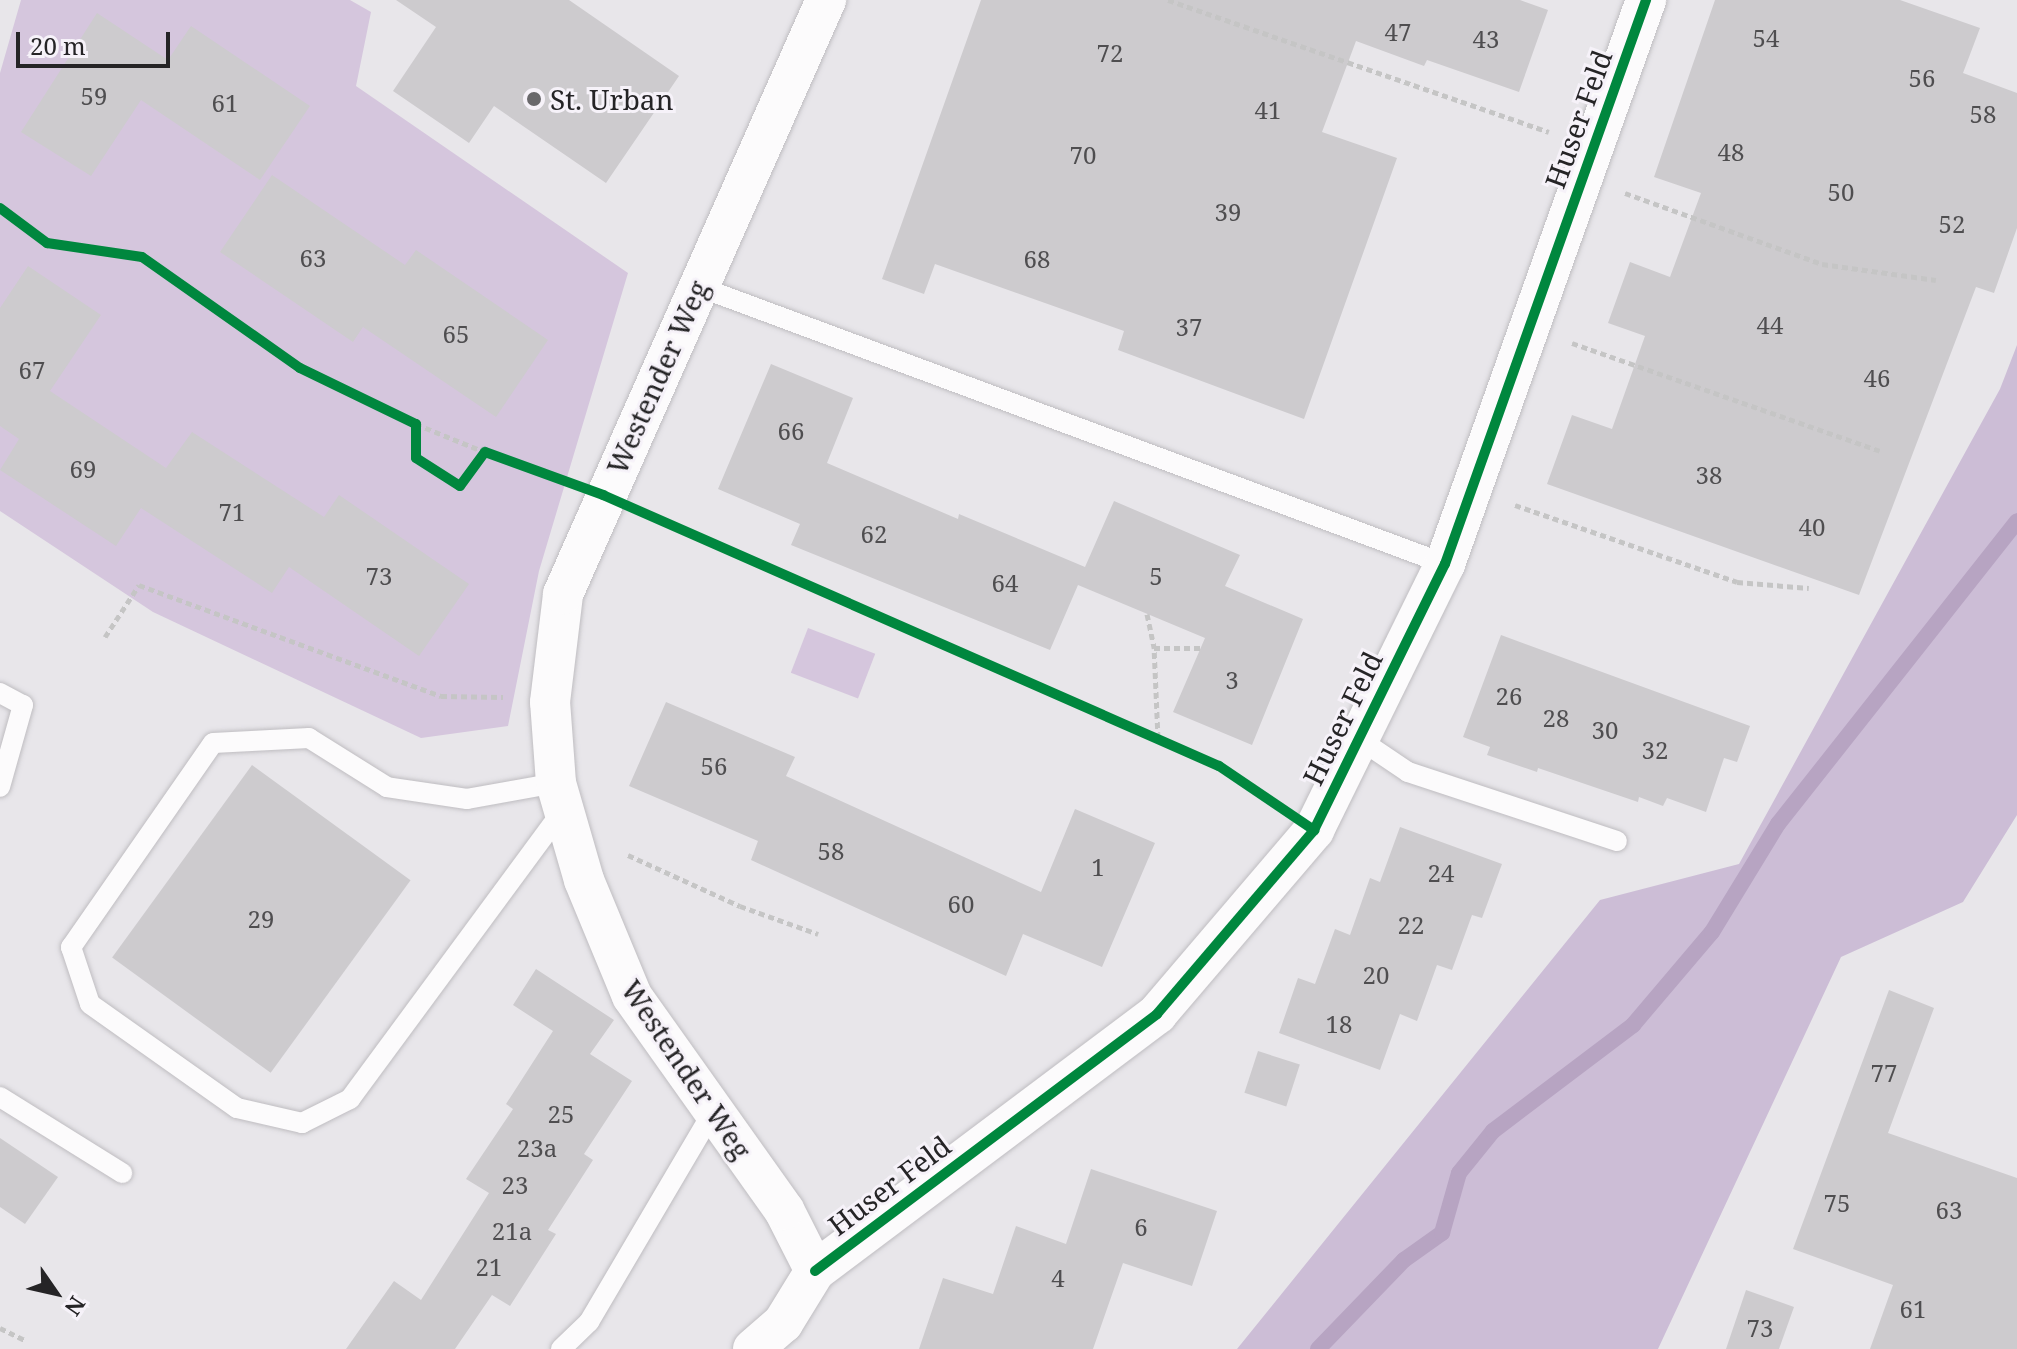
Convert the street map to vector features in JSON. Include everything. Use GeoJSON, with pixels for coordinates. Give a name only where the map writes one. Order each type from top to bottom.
{"type":"FeatureCollection","features":[{"type":"Feature","properties":{"kind":"street","name":"Westender Weg"},"geometry":{"type":"LineString","coordinates":[[815,1271],[784,1210],[632,996],[584,880],[560,796],[550,698],[563,594],[603,495],[826,0]]}},
{"type":"Feature","properties":{"kind":"street","name":"Huser Feld"},"geometry":{"type":"LineString","coordinates":[[815,1271],[1157,1014],[1314,830],[1445,564],[1646,0]]}},
{"type":"Feature","properties":{"kind":"street"},"geometry":{"type":"LineString","coordinates":[[753,1349],[783,1323],[815,1271]]}},
{"type":"Feature","properties":{"kind":"lane"},"geometry":{"type":"LineString","coordinates":[[697,286],[1445,564]]}},
{"type":"Feature","properties":{"kind":"lane"},"geometry":{"type":"LineString","coordinates":[[0,693],[23,705],[0,787]]}},
{"type":"Feature","properties":{"kind":"lane"},"geometry":{"type":"LineString","coordinates":[[309,738],[387,787],[467,799],[560,796],[350,1099],[302,1123],[237,1108],[90,1004],[71,947],[213,743],[309,738]]}},
{"type":"Feature","properties":{"kind":"lane"},"geometry":{"type":"LineString","coordinates":[[1359,739],[1408,772],[1617,841]]}},
{"type":"Feature","properties":{"kind":"lane"},"geometry":{"type":"LineString","coordinates":[[0,1097],[122,1173]]}},
{"type":"Feature","properties":{"kind":"lane"},"geometry":{"type":"LineString","coordinates":[[561,1349],[589,1322],[714,1110]]}},
{"type":"Feature","properties":{"kind":"path"},"geometry":{"type":"LineString","coordinates":[[1168,0],[1588,162],[1822,264],[1936,280]]}},
{"type":"Feature","properties":{"kind":"path"},"geometry":{"type":"LineString","coordinates":[[0,208],[47,243],[142,257],[300,368],[416,424],[603,495],[1158,738],[1219,766],[1314,830]]}},
{"type":"Feature","properties":{"kind":"path"},"geometry":{"type":"LineString","coordinates":[[1530,328],[1880,451]]}},
{"type":"Feature","properties":{"kind":"path"},"geometry":{"type":"LineString","coordinates":[[416,424],[416,458],[460,486],[485,452]]}},
{"type":"Feature","properties":{"kind":"path"},"geometry":{"type":"LineString","coordinates":[[1472,490],[1737,582],[1809,588]]}},
{"type":"Feature","properties":{"kind":"path"},"geometry":{"type":"LineString","coordinates":[[105,637],[139,585],[441,696],[550,698]]}},
{"type":"Feature","properties":{"kind":"path"},"geometry":{"type":"LineString","coordinates":[[1147,614],[1154,648],[1158,738]]}},
{"type":"Feature","properties":{"kind":"path"},"geometry":{"type":"LineString","coordinates":[[1154,648],[1200,648]]}},
{"type":"Feature","properties":{"kind":"path"},"geometry":{"type":"LineString","coordinates":[[624,853],[740,906],[818,934]]}},
{"type":"Feature","properties":{"kind":"path"},"geometry":{"type":"LineString","coordinates":[[0,1328],[25,1340]]}},
{"type":"Feature","properties":{"kind":"shaded area"},"geometry":{"type":"Polygon","coordinates":[[[21,0],[350,0],[371,12],[356,86],[628,273],[539,571],[508,726],[421,738],[153,612],[0,511],[0,73],[21,0]]]}},
{"type":"Feature","properties":{"kind":"shaded area"},"geometry":{"type":"Polygon","coordinates":[[[2017,345],[2017,815],[1963,902],[1841,957],[1658,1349],[1237,1349],[1600,900],[1739,864],[2000,389],[2017,345]]]}},
{"type":"Feature","properties":{"kind":"shaded area"},"geometry":{"type":"Polygon","coordinates":[[[808,628],[875,654],[858,699],[791,673],[808,628]]]}},
{"type":"Feature","properties":{"kind":"building","name":"St. Urban"},"geometry":{"type":"Polygon","coordinates":[[[396,0],[569,0],[679,76],[606,183],[494,106],[469,143],[393,91],[436,27],[396,0]]]}},
{"type":"Feature","properties":{"kind":"building"},"geometry":{"type":"Polygon","coordinates":[[[981,0],[1520,0],[1548,10],[1519,92],[1427,60],[1424,66],[1356,41],[1322,132],[1397,158],[1304,419],[1118,350],[1124,331],[935,264],[924,294],[882,279],[981,0]]]}},
{"type":"Feature","properties":{"kind":"building"},"geometry":{"type":"Polygon","coordinates":[[[1715,0],[1900,0],[1980,28],[1963,73],[2017,93],[2017,228],[1994,293],[1976,287],[1859,595],[1547,484],[1572,415],[1612,429],[1645,336],[1608,323],[1630,262],[1670,277],[1701,193],[1654,177],[1715,0]]]}},
{"type":"Feature","properties":{"kind":"building"},"geometry":{"type":"Polygon","coordinates":[[[97,13],[168,60],[191,26],[310,106],[260,180],[141,100],[91,176],[21,132],[97,13]]]}},
{"type":"Feature","properties":{"kind":"building"},"geometry":{"type":"Polygon","coordinates":[[[272,175],[405,265],[416,250],[548,340],[496,417],[363,327],[353,342],[220,252],[272,175]]]}},
{"type":"Feature","properties":{"kind":"building"},"geometry":{"type":"Polygon","coordinates":[[[28,266],[101,315],[50,391],[166,468],[192,432],[324,517],[339,495],[469,584],[419,656],[289,567],[272,593],[141,508],[116,546],[0,470],[19,439],[0,426],[0,308],[28,266]]]}},
{"type":"Feature","properties":{"kind":"building"},"geometry":{"type":"Polygon","coordinates":[[[771,364],[853,398],[827,463],[958,519],[959,514],[1085,567],[1114,501],[1240,555],[1225,586],[1303,619],[1252,745],[1173,712],[1205,638],[1078,585],[1050,650],[791,545],[800,524],[718,489],[771,364]]]}},
{"type":"Feature","properties":{"kind":"building"},"geometry":{"type":"Polygon","coordinates":[[[1501,635],[1750,726],[1737,762],[1724,758],[1706,812],[1667,798],[1663,806],[1639,797],[1638,802],[1538,768],[1537,772],[1487,755],[1490,747],[1463,737],[1501,635]]]}},
{"type":"Feature","properties":{"kind":"building"},"geometry":{"type":"Polygon","coordinates":[[[666,702],[795,757],[786,776],[1041,892],[1075,809],[1155,843],[1102,967],[1023,934],[1006,976],[751,860],[758,841],[629,786],[666,702]]]}},
{"type":"Feature","properties":{"kind":"building"},"geometry":{"type":"Polygon","coordinates":[[[252,765],[411,880],[271,1073],[112,958],[252,765]]]}},
{"type":"Feature","properties":{"kind":"building"},"geometry":{"type":"Polygon","coordinates":[[[1400,827],[1502,864],[1482,918],[1472,915],[1452,970],[1437,965],[1417,1021],[1400,1014],[1380,1070],[1279,1033],[1298,978],[1315,984],[1335,929],[1350,935],[1370,878],[1380,882],[1400,827]]]}},
{"type":"Feature","properties":{"kind":"building"},"geometry":{"type":"Polygon","coordinates":[[[536,969],[614,1020],[590,1054],[632,1081],[584,1154],[593,1160],[548,1230],[556,1234],[510,1306],[492,1295],[455,1349],[346,1349],[394,1281],[421,1300],[489,1193],[466,1179],[513,1109],[506,1104],[553,1031],[513,1005],[536,969]]]}},
{"type":"Feature","properties":{"kind":"building"},"geometry":{"type":"Polygon","coordinates":[[[1889,990],[1934,1008],[1888,1133],[2017,1178],[2017,1349],[1870,1349],[1893,1285],[1793,1249],[1889,990]]]}},
{"type":"Feature","properties":{"kind":"building"},"geometry":{"type":"Polygon","coordinates":[[[1258,1051],[1300,1065],[1286,1106],[1244,1093],[1258,1051]]]}},
{"type":"Feature","properties":{"kind":"building"},"geometry":{"type":"Polygon","coordinates":[[[0,1138],[58,1177],[25,1224],[0,1207],[0,1138]]]}},
{"type":"Feature","properties":{"kind":"building"},"geometry":{"type":"Polygon","coordinates":[[[1091,1169],[1217,1211],[1192,1286],[1123,1263],[1093,1349],[919,1349],[943,1278],[993,1294],[1016,1226],[1066,1244],[1091,1169]]]}},
{"type":"Feature","properties":{"kind":"building"},"geometry":{"type":"Polygon","coordinates":[[[1746,1290],[1794,1307],[1779,1349],[1726,1349],[1746,1290]]]}},
{"type":"Feature","properties":{"kind":"waterway"},"geometry":{"type":"LineString","coordinates":[[1318,1349],[1404,1260],[1442,1233],[1459,1173],[1493,1131],[1633,1025],[1712,932],[1778,824],[2017,521]]}},
{"type":"Feature","properties":{"kind":"cycle path"},"geometry":{"type":"LineString","coordinates":[[815,1271],[1157,1014],[1314,830],[1445,564],[1646,0]]}},
{"type":"Feature","properties":{"kind":"cycle path"},"geometry":{"type":"LineString","coordinates":[[0,208],[47,243],[142,257],[300,368],[416,424],[416,458],[460,486],[485,452],[603,495],[1219,766],[1314,830]]}},
{"type":"Feature","properties":{"kind":"place","name":"St. Urban"},"geometry":{"type":"Point","coordinates":[534,99]}}]}
